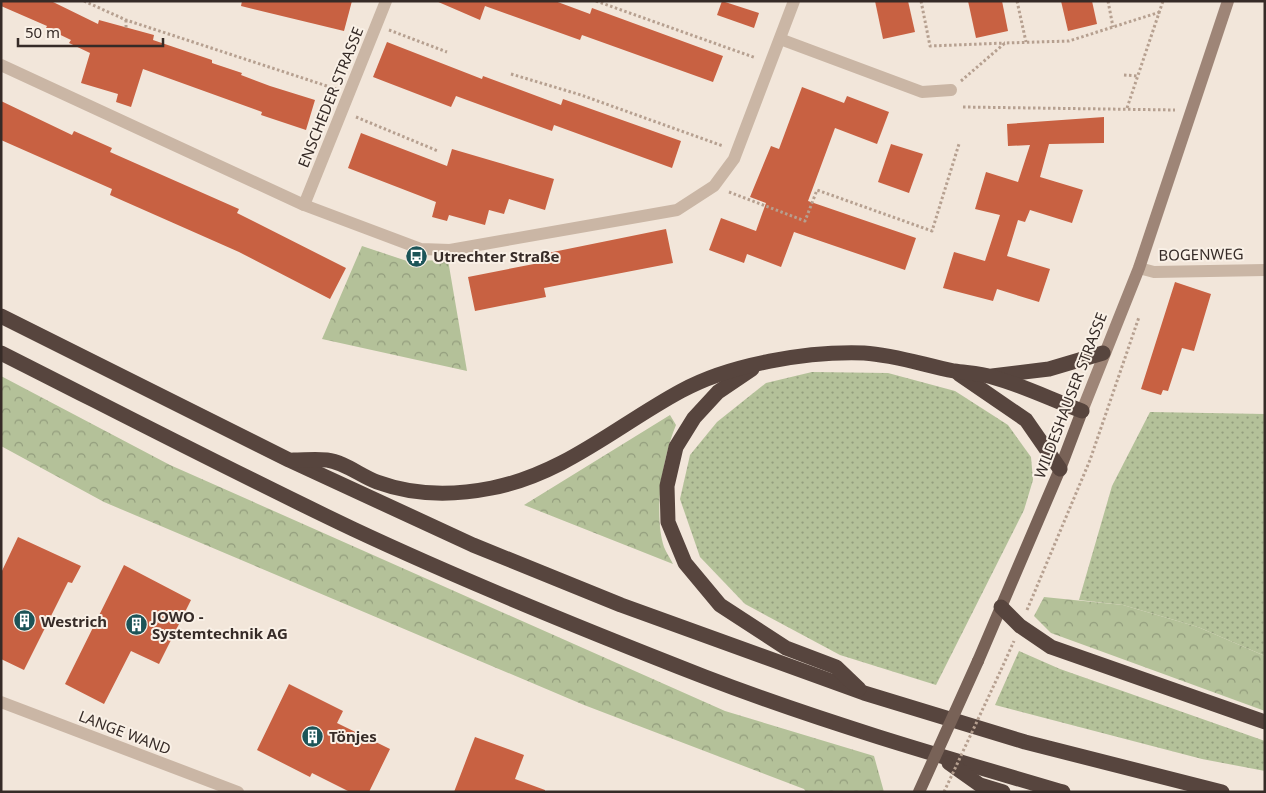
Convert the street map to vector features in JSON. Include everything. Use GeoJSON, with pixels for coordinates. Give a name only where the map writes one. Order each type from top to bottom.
{"type":"FeatureCollection","features":[{"type":"Feature","properties":{"kind":"highway"},"geometry":{"type":"LineString","coordinates":[[1,316],[289,460],[473,545],[603,598],[864,693],[1026,742],[1222,792]]}},
{"type":"Feature","properties":{"kind":"highway"},"geometry":{"type":"LineString","coordinates":[[1,353],[355,529],[508,597],[706,677],[799,711],[1063,792]]}},
{"type":"Feature","properties":{"kind":"highway"},"geometry":{"type":"LineString","coordinates":[[991,376],[1049,369],[1103,353]]}},
{"type":"Feature","properties":{"kind":"highway"},"geometry":{"type":"LineString","coordinates":[[289,460],[328,460],[377,482],[425,494],[452,494],[515,483],[566,462],[656,406],[712,375],[823,354],[865,354],[907,359],[991,376],[1082,411]]}},
{"type":"Feature","properties":{"kind":"highway"},"geometry":{"type":"LineString","coordinates":[[757,365],[718,392],[694,418],[676,447],[666,486],[668,522],[685,563],[720,605],[786,648],[836,667],[864,693]]}},
{"type":"Feature","properties":{"kind":"highway"},"geometry":{"type":"LineString","coordinates":[[954,370],[1026,420],[1060,468]]}},
{"type":"Feature","properties":{"kind":"highway"},"geometry":{"type":"LineString","coordinates":[[1001,607],[1020,626],[1051,647],[1265,722]]}},
{"type":"Feature","properties":{"kind":"highway"},"geometry":{"type":"LineString","coordinates":[[938,755],[980,785],[1003,792]]}},
{"type":"Feature","properties":{"kind":"main road","name":"WILDESHAUSER STRASSE"},"geometry":{"type":"LineString","coordinates":[[919,792],[978,662],[1060,468],[1103,353],[1139,268],[1228,1]]}},
{"type":"Feature","properties":{"kind":"street","name":"ENSCHEDER STRASSE"},"geometry":{"type":"LineString","coordinates":[[304,205],[386,1]]}},
{"type":"Feature","properties":{"kind":"street"},"geometry":{"type":"LineString","coordinates":[[1,65],[304,205],[421,249],[450,250],[677,210],[714,186],[737,152],[794,1]]}},
{"type":"Feature","properties":{"kind":"street"},"geometry":{"type":"LineString","coordinates":[[780,39],[922,92],[951,90]]}},
{"type":"Feature","properties":{"kind":"street","name":"BOGENWEG"},"geometry":{"type":"LineString","coordinates":[[1139,268],[1154,272],[1265,270]]}},
{"type":"Feature","properties":{"kind":"street","name":"LANGE WAND"},"geometry":{"type":"LineString","coordinates":[[1,702],[238,792]]}},
{"type":"Feature","properties":{"kind":"path"},"geometry":{"type":"LineString","coordinates":[[84,1],[126,20],[349,93]]}},
{"type":"Feature","properties":{"kind":"path"},"geometry":{"type":"LineString","coordinates":[[596,1],[771,63]]}},
{"type":"Feature","properties":{"kind":"path"},"geometry":{"type":"LineString","coordinates":[[921,1],[930,46],[1069,41],[1160,12]]}},
{"type":"Feature","properties":{"kind":"path"},"geometry":{"type":"LineString","coordinates":[[1017,1],[1026,42]]}},
{"type":"Feature","properties":{"kind":"path"},"geometry":{"type":"LineString","coordinates":[[1108,1],[1114,27]]}},
{"type":"Feature","properties":{"kind":"path"},"geometry":{"type":"LineString","coordinates":[[1127,108],[1164,1]]}},
{"type":"Feature","properties":{"kind":"path"},"geometry":{"type":"LineString","coordinates":[[126,20],[126,29]]}},
{"type":"Feature","properties":{"kind":"path"},"geometry":{"type":"LineString","coordinates":[[376,25],[447,52]]}},
{"type":"Feature","properties":{"kind":"path"},"geometry":{"type":"LineString","coordinates":[[951,90],[1005,43]]}},
{"type":"Feature","properties":{"kind":"path"},"geometry":{"type":"LineString","coordinates":[[511,74],[581,95],[737,152]]}},
{"type":"Feature","properties":{"kind":"path"},"geometry":{"type":"LineString","coordinates":[[1124,76],[1138,76]]}},
{"type":"Feature","properties":{"kind":"path"},"geometry":{"type":"LineString","coordinates":[[963,107],[1127,108],[1182,111]]}},
{"type":"Feature","properties":{"kind":"path"},"geometry":{"type":"LineString","coordinates":[[342,111],[438,151]]}},
{"type":"Feature","properties":{"kind":"path"},"geometry":{"type":"LineString","coordinates":[[714,186],[805,221],[817,190],[932,231],[959,144]]}},
{"type":"Feature","properties":{"kind":"path"},"geometry":{"type":"LineString","coordinates":[[944,792],[1001,670],[1090,460],[1141,310]]}},
{"type":"Feature","properties":{"kind":"green space"},"geometry":{"type":"Polygon","coordinates":[[[362,246],[407,261],[448,260],[467,371],[322,339],[362,246]]]}},
{"type":"Feature","properties":{"kind":"green space"},"geometry":{"type":"Polygon","coordinates":[[[812,372],[888,373],[955,391],[1008,425],[1031,457],[1033,480],[1024,510],[936,685],[840,655],[745,604],[700,557],[680,499],[690,455],[717,422],[766,383],[812,372]]]}},
{"type":"Feature","properties":{"kind":"green space"},"geometry":{"type":"Polygon","coordinates":[[[1,376],[170,465],[725,711],[874,756],[884,792],[806,792],[804,789],[584,705],[104,502],[1,446],[1,376]]]}},
{"type":"Feature","properties":{"kind":"green space"},"geometry":{"type":"Polygon","coordinates":[[[1150,412],[1265,414],[1265,656],[1198,627],[1123,605],[1079,600],[1112,486],[1150,412]]]}},
{"type":"Feature","properties":{"kind":"green space"},"geometry":{"type":"Polygon","coordinates":[[[670,415],[676,425],[667,452],[661,485],[659,518],[664,547],[673,564],[524,505],[670,415]]]}},
{"type":"Feature","properties":{"kind":"green space"},"geometry":{"type":"Polygon","coordinates":[[[1044,597],[1123,605],[1198,627],[1265,656],[1265,711],[1051,633],[1034,616],[1044,597]]]}},
{"type":"Feature","properties":{"kind":"green space"},"geometry":{"type":"Polygon","coordinates":[[[1019,651],[1060,669],[1265,741],[1265,771],[1202,759],[995,705],[1019,651]]]}},
{"type":"Feature","properties":{"kind":"building"},"geometry":{"type":"Polygon","coordinates":[[[1,1],[51,1],[98,24],[99,20],[154,35],[153,40],[212,60],[212,63],[242,73],[241,75],[270,86],[315,100],[306,130],[261,115],[262,112],[143,69],[131,107],[116,102],[118,94],[81,83],[90,53],[69,43],[71,40],[46,28],[47,26],[1,6],[1,1]]]}},
{"type":"Feature","properties":{"kind":"building"},"geometry":{"type":"Polygon","coordinates":[[[242,1],[352,1],[344,31],[241,6],[242,1]]]}},
{"type":"Feature","properties":{"kind":"building"},"geometry":{"type":"Polygon","coordinates":[[[436,1],[555,1],[590,14],[592,8],[723,56],[713,82],[582,35],[580,40],[485,6],[480,20],[436,1]]]}},
{"type":"Feature","properties":{"kind":"building"},"geometry":{"type":"Polygon","coordinates":[[[722,1],[759,13],[754,28],[717,15],[722,1]]]}},
{"type":"Feature","properties":{"kind":"building"},"geometry":{"type":"Polygon","coordinates":[[[875,1],[908,1],[915,32],[883,39],[875,1]]]}},
{"type":"Feature","properties":{"kind":"building"},"geometry":{"type":"Polygon","coordinates":[[[968,1],[1002,1],[1008,31],[976,38],[968,1]]]}},
{"type":"Feature","properties":{"kind":"building"},"geometry":{"type":"Polygon","coordinates":[[[1061,1],[1092,1],[1097,24],[1068,31],[1061,1]]]}},
{"type":"Feature","properties":{"kind":"building"},"geometry":{"type":"Polygon","coordinates":[[[387,42],[482,79],[483,76],[561,105],[563,99],[681,141],[672,168],[554,125],[552,131],[456,96],[451,107],[373,77],[387,42]]]}},
{"type":"Feature","properties":{"kind":"building"},"geometry":{"type":"Polygon","coordinates":[[[802,87],[844,103],[847,96],[889,112],[877,144],[835,128],[808,201],[916,238],[905,270],[794,232],[781,267],[747,254],[744,263],[709,250],[721,218],[756,231],[766,203],[750,197],[771,146],[779,149],[802,87]]]}},
{"type":"Feature","properties":{"kind":"building"},"geometry":{"type":"Polygon","coordinates":[[[1,101],[72,135],[74,131],[112,148],[110,152],[239,209],[237,213],[346,268],[330,299],[239,252],[110,195],[112,189],[1,140],[1,101]]]}},
{"type":"Feature","properties":{"kind":"building"},"geometry":{"type":"Polygon","coordinates":[[[1104,117],[1104,143],[1049,144],[1040,177],[1083,190],[1072,223],[1030,210],[1025,222],[1018,220],[1007,256],[1050,269],[1039,302],[997,289],[993,301],[943,288],[954,252],[985,261],[1000,215],[975,209],[986,172],[1018,182],[1030,145],[1008,146],[1007,124],[1104,117]]]}},
{"type":"Feature","properties":{"kind":"building"},"geometry":{"type":"Polygon","coordinates":[[[361,133],[447,166],[452,149],[554,179],[545,210],[509,199],[504,214],[489,210],[485,225],[449,215],[447,221],[432,217],[436,202],[348,168],[361,133]]]}},
{"type":"Feature","properties":{"kind":"building"},"geometry":{"type":"Polygon","coordinates":[[[891,144],[923,154],[909,193],[878,182],[891,144]]]}},
{"type":"Feature","properties":{"kind":"building"},"geometry":{"type":"Polygon","coordinates":[[[666,229],[673,263],[544,288],[546,297],[475,311],[468,277],[539,263],[538,255],[666,229]]]}},
{"type":"Feature","properties":{"kind":"building"},"geometry":{"type":"Polygon","coordinates":[[[1175,282],[1211,294],[1194,351],[1182,348],[1168,391],[1163,390],[1161,395],[1141,389],[1175,282]]]}},
{"type":"Feature","properties":{"kind":"building","name":"Westrich"},"geometry":{"type":"Polygon","coordinates":[[[18,537],[81,566],[72,583],[68,582],[24,670],[1,659],[1,573],[18,537]]]}},
{"type":"Feature","properties":{"kind":"building","name":"JOWO ‑ Systemtechnik AG"},"geometry":{"type":"Polygon","coordinates":[[[124,565],[191,600],[159,664],[131,651],[104,704],[65,684],[124,565]]]}},
{"type":"Feature","properties":{"kind":"building","name":"Tönjes"},"geometry":{"type":"Polygon","coordinates":[[[289,684],[343,711],[337,723],[390,749],[369,792],[350,792],[312,773],[310,777],[257,750],[289,684]]]}},
{"type":"Feature","properties":{"kind":"building"},"geometry":{"type":"Polygon","coordinates":[[[475,737],[524,755],[515,779],[545,790],[545,792],[454,792],[475,737]]]}},
{"type":"Feature","properties":{"kind":"place","name":"Utrechter Straße"},"geometry":{"type":"Point","coordinates":[417,256]}},
{"type":"Feature","properties":{"kind":"place","name":"Westrich"},"geometry":{"type":"Point","coordinates":[25,621]}},
{"type":"Feature","properties":{"kind":"place","name":"JOWO ‑ Systemtechnik AG"},"geometry":{"type":"Point","coordinates":[136,625]}},
{"type":"Feature","properties":{"kind":"place","name":"Tönjes"},"geometry":{"type":"Point","coordinates":[313,736]}}]}
